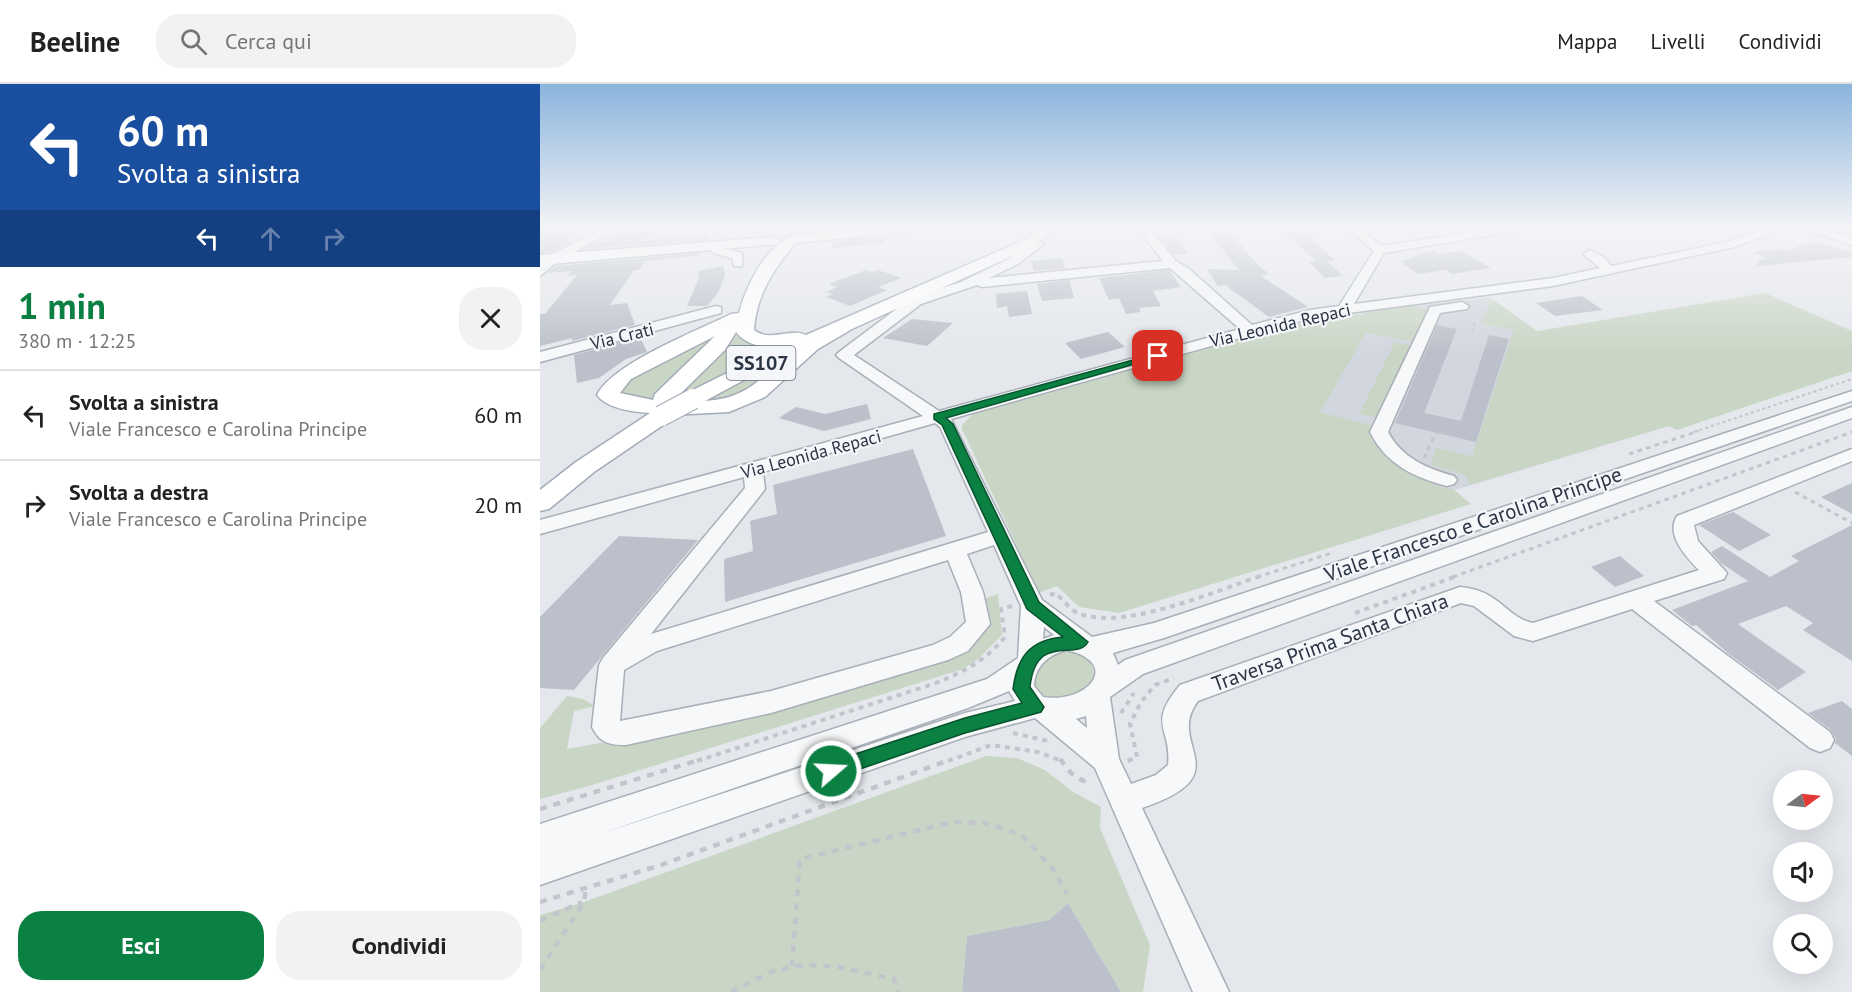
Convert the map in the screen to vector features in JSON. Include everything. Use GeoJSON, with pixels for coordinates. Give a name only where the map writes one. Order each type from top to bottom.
{"type":"FeatureCollection","features":[{"type":"Feature","properties":{"kind":"main road"},"geometry":{"type":"LineString","coordinates":[[656,410],[718,346],[743,311],[768,268]]}},
{"type":"Feature","properties":{"kind":"main road","name":"SS107"},"geometry":{"type":"LineString","coordinates":[[540,503],[656,410],[693,399],[775,356],[911,295],[964,279],[983,268]]}},
{"type":"Feature","properties":{"kind":"main road"},"geometry":{"type":"LineString","coordinates":[[911,295],[953,284],[986,268]]}},
{"type":"Feature","properties":{"kind":"main road"},"geometry":{"type":"LineString","coordinates":[[743,311],[624,375],[612,386],[608,395],[619,401],[640,406],[689,409],[729,406],[758,393],[811,345],[838,328]]}},
{"type":"Feature","properties":{"kind":"main road"},"geometry":{"type":"LineString","coordinates":[[743,311],[745,331],[755,339],[776,341],[838,328]]}},
{"type":"Feature","properties":{"kind":"street"},"geometry":{"type":"LineString","coordinates":[[994,268],[916,301],[844,355],[947,424],[1032,603],[1102,654],[1108,665],[1108,677],[1100,693],[1105,759],[1211,992]]}},
{"type":"Feature","properties":{"kind":"street"},"geometry":{"type":"LineString","coordinates":[[964,279],[1111,268]]}},
{"type":"Feature","properties":{"kind":"street"},"geometry":{"type":"LineString","coordinates":[[1179,268],[1249,330]]}},
{"type":"Feature","properties":{"kind":"street"},"geometry":{"type":"LineString","coordinates":[[1346,308],[1369,268]]}},
{"type":"Feature","properties":{"kind":"street","name":"Via Leonida Repaci"},"geometry":{"type":"LineString","coordinates":[[540,527],[753,470],[1310,314],[1475,292],[1621,268]]}},
{"type":"Feature","properties":{"kind":"street"},"geometry":{"type":"LineString","coordinates":[[1447,480],[1412,468],[1391,450],[1379,432],[1435,310],[1471,305],[1475,292]]}},
{"type":"Feature","properties":{"kind":"street","name":"Via Crati"},"geometry":{"type":"LineString","coordinates":[[540,357],[662,320],[709,316]]}},
{"type":"Feature","properties":{"kind":"street","name":"Viale Francesco e Carolina Principe"},"geometry":{"type":"LineString","coordinates":[[540,839],[996,686],[1052,644],[1117,643],[1156,632],[1852,396]]}},
{"type":"Feature","properties":{"kind":"street","name":"Viale Francesco e Carolina Principe"},"geometry":{"type":"LineString","coordinates":[[540,869],[965,725],[1042,709],[1064,712],[1079,709],[1134,667],[1852,412]]}},
{"type":"Feature","properties":{"kind":"street","name":"Traversa Prima Santa Chiara"},"geometry":{"type":"LineString","coordinates":[[1124,800],[1173,781],[1181,771],[1184,761],[1173,721],[1180,702],[1189,693],[1460,595],[1481,597],[1514,626],[1523,631],[1533,632],[1716,573],[1694,552],[1686,540],[1684,520],[1852,455]]}},
{"type":"Feature","properties":{"kind":"street"},"geometry":{"type":"LineString","coordinates":[[753,470],[755,489],[612,665],[606,727],[612,733],[626,733],[771,702],[939,653],[959,644],[978,624],[972,592],[955,550]]}},
{"type":"Feature","properties":{"kind":"street"},"geometry":{"type":"LineString","coordinates":[[612,665],[649,644],[1000,536]]}},
{"type":"Feature","properties":{"kind":"street"},"geometry":{"type":"LineString","coordinates":[[1635,600],[1820,740]]}},
{"type":"Feature","properties":{"kind":"street"},"geometry":{"type":"LineString","coordinates":[[1032,603],[1027,662],[1021,689],[1042,709],[1105,759]]}},
{"type":"Feature","properties":{"kind":"street"},"geometry":{"type":"LineString","coordinates":[[653,613],[655,627],[661,635],[670,638]]}},
{"type":"Feature","properties":{"kind":"path"},"geometry":{"type":"LineString","coordinates":[[1472,332],[1475,322]]}},
{"type":"Feature","properties":{"kind":"path"},"geometry":{"type":"LineString","coordinates":[[1624,456],[1852,380]]}},
{"type":"Feature","properties":{"kind":"path"},"geometry":{"type":"LineString","coordinates":[[1429,446],[1436,432]]}},
{"type":"Feature","properties":{"kind":"path"},"geometry":{"type":"LineString","coordinates":[[1788,488],[1852,523]]}},
{"type":"Feature","properties":{"kind":"path"},"geometry":{"type":"LineString","coordinates":[[540,809],[751,744],[974,668],[990,655],[1005,637],[1001,609],[1032,603],[1056,593],[1078,614],[1118,619],[1146,613],[1342,549]]}},
{"type":"Feature","properties":{"kind":"path"},"geometry":{"type":"LineString","coordinates":[[1009,732],[1057,743]]}},
{"type":"Feature","properties":{"kind":"path"},"geometry":{"type":"LineString","coordinates":[[792,966],[800,860],[953,822],[985,823],[1022,836],[1053,869],[1067,894]]}},
{"type":"Feature","properties":{"kind":"path"},"geometry":{"type":"LineString","coordinates":[[540,970],[584,902],[586,889]]}},
{"type":"Feature","properties":{"kind":"path"},"geometry":{"type":"LineString","coordinates":[[540,921],[584,902]]}},
{"type":"Feature","properties":{"kind":"path"},"geometry":{"type":"LineString","coordinates":[[731,992],[773,971],[792,966],[850,968],[894,980],[898,992]]}},
{"type":"Feature","properties":{"kind":"shaded area"},"geometry":{"type":"Polygon","coordinates":[[[1489,297],[1669,426],[1421,500],[1283,387],[1365,312],[1489,297]]]}},
{"type":"Feature","properties":{"kind":"green space"},"geometry":{"type":"Polygon","coordinates":[[[1765,293],[1852,331],[1852,371],[1677,430],[1669,426],[1469,485],[1465,475],[1431,465],[1436,448],[1472,456],[1514,330],[1481,323],[1492,299],[1537,331],[1765,293]]]}},
{"type":"Feature","properties":{"kind":"green space"},"geometry":{"type":"Polygon","coordinates":[[[1410,306],[1428,309],[1415,342],[1366,333],[1320,412],[1375,426],[1400,466],[1437,486],[1454,490],[1471,504],[1119,613],[1079,607],[1057,586],[1039,593],[962,429],[962,425],[973,414],[1296,324],[1410,306]]]}},
{"type":"Feature","properties":{"kind":"green space"},"geometry":{"type":"Polygon","coordinates":[[[724,332],[652,402],[617,395],[636,371],[724,332]]]}},
{"type":"Feature","properties":{"kind":"green space"},"geometry":{"type":"Polygon","coordinates":[[[736,332],[792,341],[653,416],[736,332]]]}},
{"type":"Feature","properties":{"kind":"green space"},"geometry":{"type":"Polygon","coordinates":[[[1395,342],[1413,346],[1379,418],[1359,414],[1395,342]]]}},
{"type":"Feature","properties":{"kind":"green space"},"geometry":{"type":"Polygon","coordinates":[[[801,349],[748,396],[694,405],[801,349]]]}},
{"type":"Feature","properties":{"kind":"green space"},"geometry":{"type":"Polygon","coordinates":[[[998,594],[1002,635],[977,660],[963,669],[589,786],[540,799],[540,728],[567,696],[583,699],[595,706],[574,711],[567,749],[760,714],[964,651],[984,633],[984,599],[998,594]]]}},
{"type":"Feature","properties":{"kind":"green space"},"geometry":{"type":"Polygon","coordinates":[[[1061,651],[1075,653],[1086,658],[1092,667],[1094,681],[1073,701],[1042,700],[1032,691],[1035,666],[1046,656],[1061,651]]]}},
{"type":"Feature","properties":{"kind":"green space"},"geometry":{"type":"Polygon","coordinates":[[[986,756],[1017,758],[1045,770],[1073,792],[1101,807],[1100,828],[1150,945],[1143,992],[1121,992],[1068,903],[1049,920],[967,936],[962,992],[540,992],[540,915],[584,902],[986,756]]]}},
{"type":"Feature","properties":{"kind":"building"},"geometry":{"type":"Polygon","coordinates":[[[553,268],[640,268],[634,270],[610,305],[627,303],[635,325],[572,341],[572,338],[540,346],[540,314],[545,314],[577,275],[567,276],[571,271],[547,273],[553,268]]]}},
{"type":"Feature","properties":{"kind":"building"},"geometry":{"type":"Polygon","coordinates":[[[724,268],[725,275],[718,293],[707,306],[687,306],[699,278],[698,271],[724,268]]]}},
{"type":"Feature","properties":{"kind":"building"},"geometry":{"type":"Polygon","coordinates":[[[1033,268],[1061,268],[1034,271],[1033,268]]]}},
{"type":"Feature","properties":{"kind":"building"},"geometry":{"type":"Polygon","coordinates":[[[1238,268],[1262,268],[1269,274],[1261,276],[1308,307],[1269,317],[1225,285],[1218,286],[1207,269],[1239,270],[1238,268]]]}},
{"type":"Feature","properties":{"kind":"building"},"geometry":{"type":"Polygon","coordinates":[[[1315,268],[1335,268],[1343,276],[1325,278],[1315,268]]]}},
{"type":"Feature","properties":{"kind":"building"},"geometry":{"type":"Polygon","coordinates":[[[1410,268],[1489,268],[1452,274],[1445,270],[1418,274],[1410,268]]]}},
{"type":"Feature","properties":{"kind":"building"},"geometry":{"type":"Polygon","coordinates":[[[866,270],[872,272],[878,270],[901,278],[878,287],[887,290],[850,306],[826,297],[833,294],[826,292],[837,287],[829,284],[866,270]]]}},
{"type":"Feature","properties":{"kind":"building"},"geometry":{"type":"Polygon","coordinates":[[[1169,270],[1181,287],[1153,291],[1161,306],[1139,308],[1141,312],[1126,314],[1119,298],[1109,300],[1099,278],[1169,270]]]}},
{"type":"Feature","properties":{"kind":"building"},"geometry":{"type":"Polygon","coordinates":[[[1069,280],[1074,298],[1042,301],[1037,284],[1069,280]]]}},
{"type":"Feature","properties":{"kind":"building"},"geometry":{"type":"Polygon","coordinates":[[[1027,291],[1032,314],[1009,317],[1007,306],[997,308],[996,294],[1027,291]]]}},
{"type":"Feature","properties":{"kind":"building"},"geometry":{"type":"Polygon","coordinates":[[[1582,296],[1603,310],[1555,316],[1536,303],[1582,296]]]}},
{"type":"Feature","properties":{"kind":"building"},"geometry":{"type":"Polygon","coordinates":[[[912,319],[953,323],[927,346],[883,338],[912,319]]]}},
{"type":"Feature","properties":{"kind":"building"},"geometry":{"type":"Polygon","coordinates":[[[1437,325],[1457,329],[1424,413],[1461,421],[1489,335],[1509,339],[1476,442],[1395,423],[1437,325]]]}},
{"type":"Feature","properties":{"kind":"building"},"geometry":{"type":"Polygon","coordinates":[[[1108,332],[1125,347],[1081,359],[1065,343],[1108,332]]]}},
{"type":"Feature","properties":{"kind":"building"},"geometry":{"type":"Polygon","coordinates":[[[640,337],[647,352],[626,359],[599,378],[577,383],[574,355],[640,337]]]}},
{"type":"Feature","properties":{"kind":"building"},"geometry":{"type":"Polygon","coordinates":[[[867,404],[871,419],[824,431],[779,418],[796,407],[825,414],[867,404]]]}},
{"type":"Feature","properties":{"kind":"building"},"geometry":{"type":"Polygon","coordinates":[[[913,449],[946,536],[725,602],[724,559],[753,551],[750,521],[777,514],[773,485],[913,449]]]}},
{"type":"Feature","properties":{"kind":"building"},"geometry":{"type":"Polygon","coordinates":[[[1852,483],[1852,514],[1821,497],[1852,483]]]}},
{"type":"Feature","properties":{"kind":"building"},"geometry":{"type":"Polygon","coordinates":[[[1733,512],[1771,535],[1739,551],[1699,525],[1733,512]]]}},
{"type":"Feature","properties":{"kind":"building"},"geometry":{"type":"Polygon","coordinates":[[[1852,525],[1852,661],[1803,630],[1813,623],[1786,606],[1738,624],[1806,672],[1778,690],[1729,654],[1696,625],[1692,626],[1672,610],[1748,581],[1721,563],[1711,552],[1722,546],[1770,577],[1799,561],[1791,556],[1852,525]]]}},
{"type":"Feature","properties":{"kind":"building"},"geometry":{"type":"Polygon","coordinates":[[[619,536],[698,540],[574,690],[540,688],[540,617],[619,536]]]}},
{"type":"Feature","properties":{"kind":"building"},"geometry":{"type":"Polygon","coordinates":[[[1620,556],[1644,576],[1615,587],[1591,567],[1620,556]]]}},
{"type":"Feature","properties":{"kind":"building"},"geometry":{"type":"Polygon","coordinates":[[[1842,701],[1852,709],[1852,756],[1835,743],[1836,739],[1831,730],[1808,713],[1842,701]]]}},
{"type":"Feature","properties":{"kind":"building"},"geometry":{"type":"Polygon","coordinates":[[[1068,903],[1121,992],[962,992],[967,936],[1049,920],[1068,903]]]}},
{"type":"Feature","properties":{"kind":"route"},"geometry":{"type":"LineString","coordinates":[[831,771],[965,725],[1004,713],[1035,707],[1026,699],[1021,689],[1024,667],[1030,658],[1052,644],[1066,641],[1080,642],[1033,606],[947,424],[938,417],[1158,356]]}}]}
